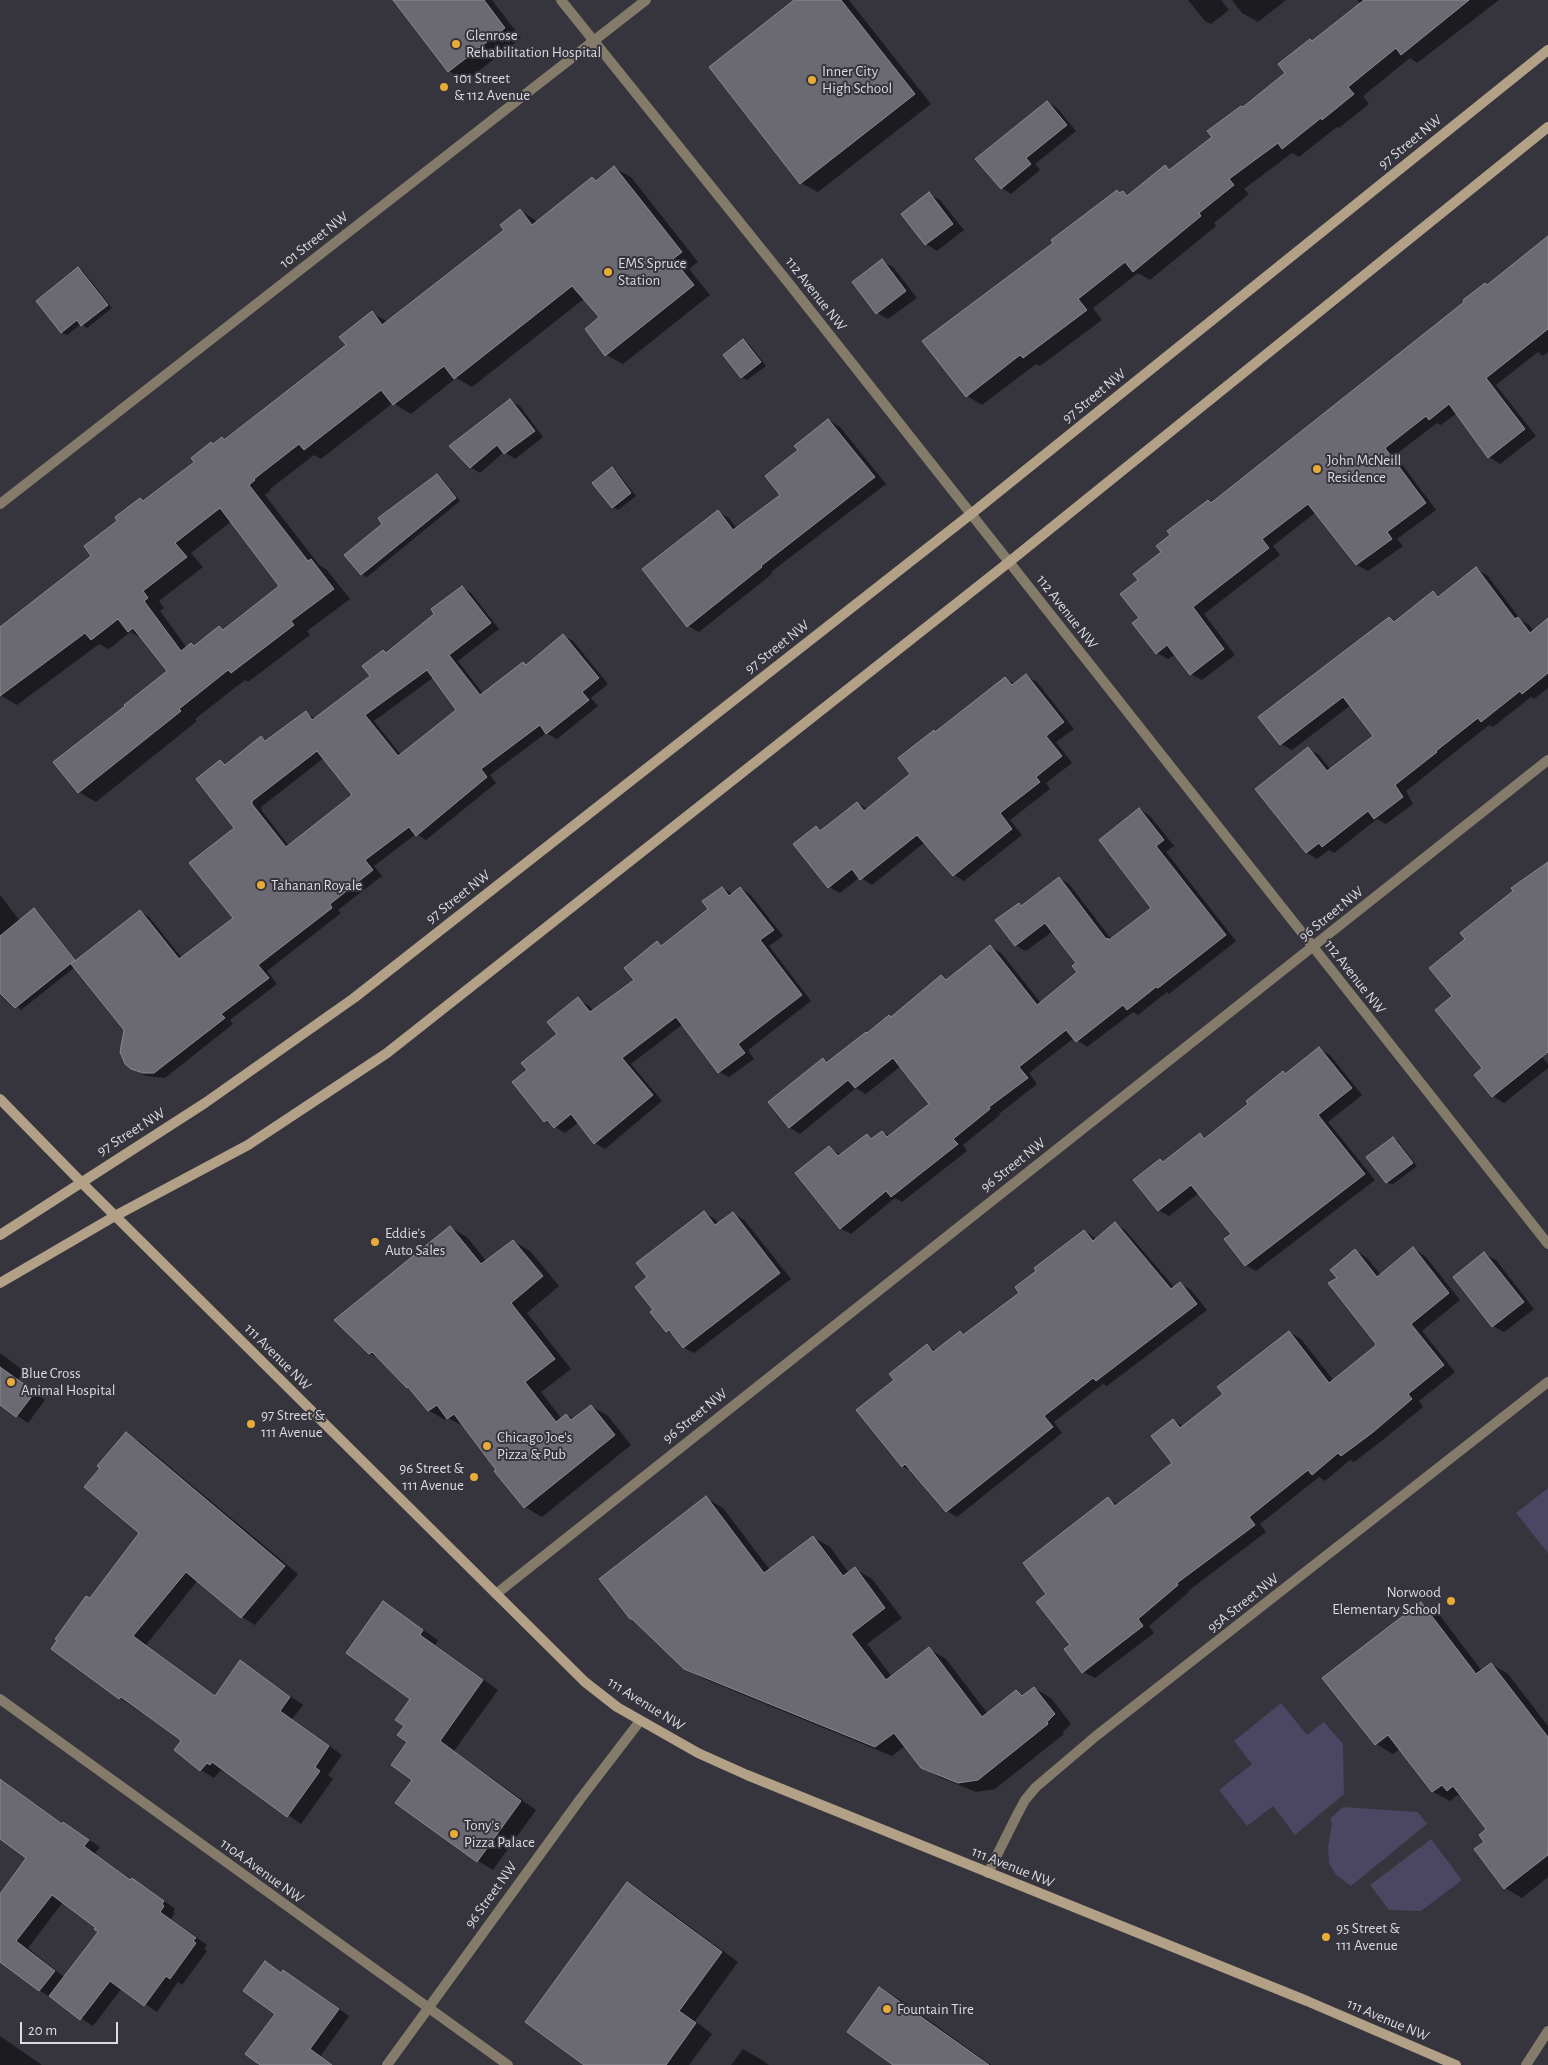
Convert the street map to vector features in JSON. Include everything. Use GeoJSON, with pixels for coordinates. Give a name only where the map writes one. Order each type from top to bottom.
{"type":"FeatureCollection","features":[{"type":"Feature","properties":{"kind":"main road","name":"97 Street NW"},"geometry":{"type":"LineString","coordinates":[[0,1235],[205,1103],[354,998],[971,514],[1548,50]]}},
{"type":"Feature","properties":{"kind":"main road"},"geometry":{"type":"LineString","coordinates":[[0,1283],[115,1216],[248,1145],[387,1053],[1009,562],[1548,127]]}},
{"type":"Feature","properties":{"kind":"main road","name":"111 Avenue NW"},"geometry":{"type":"LineString","coordinates":[[0,1099],[115,1216],[585,1682],[617,1708],[721,1764],[1307,2001],[1456,2065]]}},
{"type":"Feature","properties":{"kind":"street","name":"112 Avenue NW"},"geometry":{"type":"LineString","coordinates":[[561,0],[793,289],[1548,1244]]}},
{"type":"Feature","properties":{"kind":"street","name":"101 Street NW"},"geometry":{"type":"LineString","coordinates":[[0,504],[646,0]]}},
{"type":"Feature","properties":{"kind":"street","name":"96 Street NW"},"geometry":{"type":"LineString","coordinates":[[496,1594],[1548,760]]}},
{"type":"Feature","properties":{"kind":"street","name":"95A Street NW"},"geometry":{"type":"LineString","coordinates":[[988,1873],[1016,1815],[1036,1787],[1096,1736],[1548,1382]]}},
{"type":"Feature","properties":{"kind":"street","name":"110A Avenue NW"},"geometry":{"type":"LineString","coordinates":[[0,1699],[508,2065]]}},
{"type":"Feature","properties":{"kind":"street","name":"96 Street NW"},"geometry":{"type":"LineString","coordinates":[[387,2065],[575,1806],[640,1721]]}},
{"type":"Feature","properties":{"kind":"street"},"geometry":{"type":"LineString","coordinates":[[1526,2065],[1548,2031]]}},
{"type":"Feature","properties":{"kind":"shaded area"},"geometry":{"type":"Polygon","coordinates":[[[1548,1488],[1548,1553],[1516,1513],[1548,1488]]]}},
{"type":"Feature","properties":{"kind":"shaded area"},"geometry":{"type":"Polygon","coordinates":[[[1281,1703],[1307,1735],[1324,1722],[1343,1744],[1344,1794],[1295,1835],[1273,1806],[1247,1826],[1219,1790],[1252,1764],[1234,1741],[1281,1703]]]}},
{"type":"Feature","properties":{"kind":"shaded area"},"geometry":{"type":"Polygon","coordinates":[[[1343,1807],[1418,1812],[1427,1824],[1351,1886],[1336,1875],[1329,1863],[1328,1848],[1332,1824],[1330,1819],[1343,1807]]]}},
{"type":"Feature","properties":{"kind":"shaded area"},"geometry":{"type":"Polygon","coordinates":[[[1431,1839],[1462,1880],[1421,1911],[1389,1910],[1370,1885],[1431,1839]]]}},
{"type":"Feature","properties":{"kind":"building","name":"Glenrose Rehabilitation Hospital"},"geometry":{"type":"Polygon","coordinates":[[[393,0],[484,0],[505,28],[448,72],[393,0]]]}},
{"type":"Feature","properties":{"kind":"building","name":"Inner City High School"},"geometry":{"type":"Polygon","coordinates":[[[794,0],[841,0],[915,94],[800,184],[709,67],[794,0]]]}},
{"type":"Feature","properties":{"kind":"building"},"geometry":{"type":"Polygon","coordinates":[[[1364,0],[1469,0],[1401,55],[1396,48],[1348,87],[1354,94],[1322,120],[1321,118],[1282,149],[1278,143],[1229,179],[1234,185],[1199,213],[1201,216],[1133,272],[1125,262],[1078,299],[1087,310],[1023,358],[1020,355],[966,397],[922,341],[1053,243],[1051,240],[1117,190],[1119,193],[1123,191],[1127,196],[1165,165],[1169,170],[1212,137],[1207,131],[1241,106],[1243,107],[1285,73],[1278,64],[1310,39],[1312,41],[1364,0]]]}},
{"type":"Feature","properties":{"kind":"building"},"geometry":{"type":"Polygon","coordinates":[[[1047,101],[1067,125],[1026,158],[1031,164],[1001,189],[975,159],[1047,101]]]}},
{"type":"Feature","properties":{"kind":"building"},"geometry":{"type":"Polygon","coordinates":[[[614,166],[682,252],[673,259],[694,285],[605,356],[585,329],[599,317],[572,286],[454,379],[444,366],[393,405],[381,390],[304,450],[299,444],[254,479],[249,485],[308,561],[311,559],[334,589],[291,621],[294,625],[231,673],[228,670],[179,709],[181,711],[78,793],[53,762],[167,671],[133,628],[128,632],[118,619],[91,640],[85,633],[0,696],[0,627],[91,556],[84,546],[117,521],[115,517],[140,498],[143,501],[194,462],[191,458],[211,442],[213,444],[222,437],[224,440],[346,345],[339,337],[372,311],[382,325],[504,230],[500,225],[520,209],[532,225],[592,177],[596,181],[614,166]],[[220,508],[175,543],[187,557],[143,591],[148,598],[144,601],[181,651],[191,643],[194,646],[219,626],[223,630],[279,586],[220,508]]]}},
{"type":"Feature","properties":{"kind":"building"},"geometry":{"type":"Polygon","coordinates":[[[929,192],[953,224],[925,245],[901,214],[929,192]]]}},
{"type":"Feature","properties":{"kind":"building"},"geometry":{"type":"Polygon","coordinates":[[[1548,236],[1548,329],[1486,378],[1525,429],[1488,458],[1449,404],[1429,420],[1426,416],[1385,448],[1426,503],[1387,532],[1392,539],[1356,565],[1308,504],[1262,539],[1269,548],[1193,607],[1224,649],[1190,675],[1167,645],[1156,654],[1132,623],[1139,618],[1120,594],[1138,580],[1133,574],[1161,552],[1156,546],[1170,535],[1167,531],[1208,500],[1211,503],[1464,302],[1463,300],[1485,283],[1487,285],[1548,236]]]}},
{"type":"Feature","properties":{"kind":"building"},"geometry":{"type":"Polygon","coordinates":[[[882,259],[906,291],[876,314],[852,282],[882,259]]]}},
{"type":"Feature","properties":{"kind":"building"},"geometry":{"type":"Polygon","coordinates":[[[78,267],[108,305],[81,326],[77,320],[61,333],[36,301],[78,267]]]}},
{"type":"Feature","properties":{"kind":"building"},"geometry":{"type":"Polygon","coordinates":[[[743,339],[761,362],[741,378],[723,355],[743,339]]]}},
{"type":"Feature","properties":{"kind":"building"},"geometry":{"type":"Polygon","coordinates":[[[510,399],[535,431],[504,454],[497,445],[470,468],[449,446],[510,399]]]}},
{"type":"Feature","properties":{"kind":"building"},"geometry":{"type":"Polygon","coordinates":[[[828,419],[875,477],[761,566],[687,627],[642,569],[718,510],[733,530],[780,495],[765,476],[798,450],[794,446],[828,419]]]}},
{"type":"Feature","properties":{"kind":"building"},"geometry":{"type":"Polygon","coordinates":[[[612,467],[631,493],[612,508],[592,483],[612,467]]]}},
{"type":"Feature","properties":{"kind":"building"},"geometry":{"type":"Polygon","coordinates":[[[437,474],[456,498],[361,575],[344,555],[382,524],[378,518],[437,474]]]}},
{"type":"Feature","properties":{"kind":"building"},"geometry":{"type":"Polygon","coordinates":[[[1476,567],[1515,619],[1518,617],[1530,633],[1548,618],[1548,673],[1522,694],[1520,691],[1481,722],[1478,718],[1395,785],[1403,797],[1374,819],[1368,811],[1322,847],[1319,843],[1306,853],[1255,789],[1308,747],[1327,771],[1373,736],[1343,697],[1280,745],[1258,717],[1389,617],[1394,622],[1433,591],[1438,597],[1476,567]]]}},
{"type":"Feature","properties":{"kind":"building"},"geometry":{"type":"Polygon","coordinates":[[[462,586],[491,623],[449,655],[480,695],[523,662],[526,665],[563,634],[599,678],[582,692],[589,700],[546,734],[540,725],[481,769],[487,777],[416,836],[409,827],[365,860],[373,870],[330,904],[332,908],[258,965],[269,978],[221,1014],[225,1018],[154,1073],[143,1073],[131,1069],[125,1064],[120,1052],[124,1030],[71,964],[140,910],[179,959],[233,918],[189,863],[234,828],[196,779],[220,760],[225,765],[261,736],[265,741],[306,711],[312,720],[370,676],[362,666],[383,650],[386,653],[434,614],[431,609],[462,586]],[[427,670],[365,715],[398,756],[456,710],[427,670]],[[317,751],[252,801],[252,804],[286,847],[352,795],[317,751]]]}},
{"type":"Feature","properties":{"kind":"building"},"geometry":{"type":"Polygon","coordinates":[[[1026,674],[1064,722],[1046,736],[1062,756],[1036,777],[1040,782],[1000,813],[1012,829],[953,876],[917,835],[860,880],[852,869],[828,888],[793,844],[816,826],[820,831],[857,802],[864,811],[910,774],[898,758],[934,730],[935,732],[1005,677],[1012,685],[1026,674]]]}},
{"type":"Feature","properties":{"kind":"building"},"geometry":{"type":"Polygon","coordinates":[[[1139,808],[1164,840],[1156,846],[1226,935],[1158,988],[1156,987],[1127,1010],[1123,1005],[1076,1042],[1066,1030],[1019,1067],[1028,1078],[989,1107],[990,1109],[953,1139],[958,1144],[891,1197],[886,1191],[840,1229],[795,1173],[829,1146],[838,1156],[867,1134],[871,1139],[882,1131],[887,1137],[929,1104],[893,1058],[855,1088],[848,1080],[789,1128],[768,1102],[823,1058],[826,1063],[889,1015],[891,1017],[941,975],[946,980],[990,945],[1037,1005],[1077,972],[1072,966],[1076,963],[1045,923],[1015,946],[995,920],[1019,903],[1021,906],[1059,877],[1106,939],[1108,938],[1109,940],[1151,908],[1099,840],[1139,808]]]}},
{"type":"Feature","properties":{"kind":"building"},"geometry":{"type":"Polygon","coordinates":[[[1548,862],[1548,1052],[1492,1097],[1474,1075],[1482,1068],[1435,1010],[1452,996],[1429,968],[1465,939],[1460,933],[1513,891],[1511,888],[1548,862]]]}},
{"type":"Feature","properties":{"kind":"building"},"geometry":{"type":"Polygon","coordinates":[[[722,887],[729,896],[740,887],[774,930],[760,940],[802,995],[738,1044],[745,1053],[718,1073],[676,1017],[622,1058],[653,1095],[594,1144],[571,1114],[554,1128],[547,1120],[544,1122],[512,1082],[527,1070],[521,1063],[557,1034],[547,1022],[578,997],[590,1012],[634,980],[624,968],[657,941],[661,946],[708,909],[702,901],[722,887]]]}},
{"type":"Feature","properties":{"kind":"building"},"geometry":{"type":"Polygon","coordinates":[[[34,908],[75,960],[15,1008],[0,993],[0,936],[34,908]]]}},
{"type":"Feature","properties":{"kind":"building"},"geometry":{"type":"Polygon","coordinates":[[[1319,1047],[1352,1088],[1318,1115],[1365,1174],[1245,1266],[1224,1239],[1231,1234],[1191,1185],[1158,1211],[1133,1180],[1160,1159],[1163,1162],[1200,1133],[1204,1139],[1248,1104],[1246,1101],[1283,1071],[1285,1074],[1319,1047]]]}},
{"type":"Feature","properties":{"kind":"building"},"geometry":{"type":"Polygon","coordinates":[[[1393,1137],[1413,1163],[1386,1183],[1366,1157],[1393,1137]]]}},
{"type":"Feature","properties":{"kind":"building"},"geometry":{"type":"Polygon","coordinates":[[[704,1211],[715,1225],[733,1212],[780,1273],[683,1348],[669,1330],[666,1332],[650,1312],[653,1310],[635,1287],[647,1277],[636,1263],[704,1211]]]}},
{"type":"Feature","properties":{"kind":"building"},"geometry":{"type":"Polygon","coordinates":[[[1115,1222],[1171,1289],[1180,1282],[1197,1304],[1096,1381],[1093,1378],[1044,1416],[1053,1427],[946,1512],[905,1464],[902,1467],[856,1410],[894,1380],[889,1374],[927,1344],[933,1352],[960,1331],[963,1335],[1019,1293],[1015,1287],[1036,1271],[1034,1268],[1084,1230],[1093,1241],[1115,1222]]]}},
{"type":"Feature","properties":{"kind":"building"},"geometry":{"type":"Polygon","coordinates":[[[450,1226],[481,1264],[513,1240],[543,1276],[511,1303],[555,1359],[525,1382],[556,1422],[566,1414],[571,1420],[591,1405],[615,1435],[524,1508],[494,1471],[496,1470],[454,1414],[447,1419],[437,1405],[428,1411],[408,1387],[372,1352],[369,1354],[334,1320],[450,1226]]]}},
{"type":"Feature","properties":{"kind":"building"},"geometry":{"type":"Polygon","coordinates":[[[1413,1247],[1449,1293],[1411,1324],[1444,1365],[1408,1394],[1412,1399],[1372,1433],[1341,1456],[1338,1453],[1312,1475],[1308,1470],[1249,1517],[1255,1525],[1177,1583],[1178,1585],[1138,1619],[1143,1626],[1082,1673],[1064,1649],[1070,1645],[1036,1602],[1046,1594],[1023,1563],[1108,1497],[1115,1506],[1172,1463],[1151,1436],[1173,1419],[1180,1428],[1223,1394],[1217,1387],[1289,1331],[1329,1383],[1375,1346],[1376,1344],[1328,1283],[1337,1278],[1330,1270],[1355,1249],[1377,1277],[1413,1247]]]}},
{"type":"Feature","properties":{"kind":"building"},"geometry":{"type":"Polygon","coordinates":[[[1484,1252],[1524,1302],[1492,1327],[1453,1277],[1484,1252]]]}},
{"type":"Feature","properties":{"kind":"building","name":"Blue Cross Animal Hospital"},"geometry":{"type":"Polygon","coordinates":[[[0,1367],[35,1392],[16,1417],[0,1405],[0,1367]]]}},
{"type":"Feature","properties":{"kind":"building"},"geometry":{"type":"Polygon","coordinates":[[[126,1432],[285,1566],[241,1618],[186,1572],[133,1636],[215,1696],[240,1660],[290,1697],[280,1711],[329,1746],[315,1767],[320,1771],[287,1817],[212,1762],[210,1765],[207,1763],[200,1771],[174,1750],[181,1741],[178,1738],[121,1697],[119,1699],[51,1649],[57,1640],[55,1639],[86,1596],[90,1598],[139,1533],[84,1487],[100,1468],[97,1466],[126,1432]]]}},
{"type":"Feature","properties":{"kind":"building"},"geometry":{"type":"Polygon","coordinates":[[[706,1496],[764,1573],[813,1536],[843,1576],[855,1567],[885,1608],[851,1634],[886,1680],[929,1647],[982,1717],[1016,1690],[1022,1696],[1034,1687],[1055,1714],[1047,1722],[1048,1724],[978,1780],[958,1783],[921,1768],[894,1733],[875,1747],[684,1669],[630,1619],[599,1579],[706,1496]]]}},
{"type":"Feature","properties":{"kind":"building"},"geometry":{"type":"Polygon","coordinates":[[[383,1601],[423,1630],[420,1635],[483,1680],[440,1741],[521,1801],[477,1862],[395,1803],[412,1780],[391,1765],[407,1742],[397,1735],[404,1726],[395,1720],[410,1699],[346,1653],[383,1601]]]}},
{"type":"Feature","properties":{"kind":"building"},"geometry":{"type":"Polygon","coordinates":[[[1421,1602],[1476,1674],[1491,1663],[1548,1737],[1548,1855],[1504,1889],[1474,1849],[1484,1842],[1479,1835],[1486,1829],[1453,1786],[1447,1791],[1442,1785],[1432,1792],[1388,1735],[1375,1745],[1322,1678],[1421,1602]]]}},
{"type":"Feature","properties":{"kind":"building"},"geometry":{"type":"Polygon","coordinates":[[[0,1779],[62,1824],[63,1822],[89,1840],[85,1847],[130,1880],[132,1878],[164,1901],[162,1904],[164,1906],[160,1912],[196,1938],[193,1941],[196,1943],[170,1979],[166,1976],[144,2006],[110,1981],[80,2020],[49,1996],[98,1932],[94,1929],[96,1928],[52,1895],[16,1941],[55,1971],[39,1991],[0,1962],[0,1894],[26,1858],[0,1839],[0,1779]]]}},
{"type":"Feature","properties":{"kind":"building"},"geometry":{"type":"Polygon","coordinates":[[[627,1882],[722,1952],[679,2011],[696,2023],[666,2065],[584,2065],[525,2022],[627,1882]]]}},
{"type":"Feature","properties":{"kind":"building"},"geometry":{"type":"Polygon","coordinates":[[[265,1961],[281,1973],[283,1970],[339,2009],[310,2049],[332,2065],[260,2065],[245,2054],[275,2014],[243,1991],[265,1961]]]}},
{"type":"Feature","properties":{"kind":"building","name":"Fountain Tire"},"geometry":{"type":"Polygon","coordinates":[[[879,1987],[989,2065],[893,2065],[847,2032],[879,1987]]]}},
{"type":"Feature","properties":{"kind":"place","name":"Glenrose Rehabilitation Hospital"},"geometry":{"type":"Point","coordinates":[456,44]}},
{"type":"Feature","properties":{"kind":"place","name":"Inner City High School"},"geometry":{"type":"Point","coordinates":[812,80]}},
{"type":"Feature","properties":{"kind":"place","name":"101 Street & 112 Avenue"},"geometry":{"type":"Point","coordinates":[444,87]}},
{"type":"Feature","properties":{"kind":"place","name":"EMS Spruce Station"},"geometry":{"type":"Point","coordinates":[608,272]}},
{"type":"Feature","properties":{"kind":"place","name":"John McNeill Residence"},"geometry":{"type":"Point","coordinates":[1317,469]}},
{"type":"Feature","properties":{"kind":"place","name":"Tahanan Royale"},"geometry":{"type":"Point","coordinates":[261,885]}},
{"type":"Feature","properties":{"kind":"place","name":"Eddie's Auto Sales"},"geometry":{"type":"Point","coordinates":[375,1242]}},
{"type":"Feature","properties":{"kind":"place","name":"Blue Cross Animal Hospital"},"geometry":{"type":"Point","coordinates":[11,1382]}},
{"type":"Feature","properties":{"kind":"place","name":"97 Street & 111 Avenue"},"geometry":{"type":"Point","coordinates":[251,1424]}},
{"type":"Feature","properties":{"kind":"place","name":"Chicago Joe's Pizza & Pub"},"geometry":{"type":"Point","coordinates":[487,1446]}},
{"type":"Feature","properties":{"kind":"place","name":"96 Street & 111 Avenue"},"geometry":{"type":"Point","coordinates":[474,1477]}},
{"type":"Feature","properties":{"kind":"place","name":"Norwood Elementary School"},"geometry":{"type":"Point","coordinates":[1451,1601]}},
{"type":"Feature","properties":{"kind":"place","name":"Tony's Pizza Palace"},"geometry":{"type":"Point","coordinates":[454,1834]}},
{"type":"Feature","properties":{"kind":"place","name":"95 Street & 111 Avenue"},"geometry":{"type":"Point","coordinates":[1326,1937]}},
{"type":"Feature","properties":{"kind":"place","name":"Fountain Tire"},"geometry":{"type":"Point","coordinates":[887,2009]}}]}
